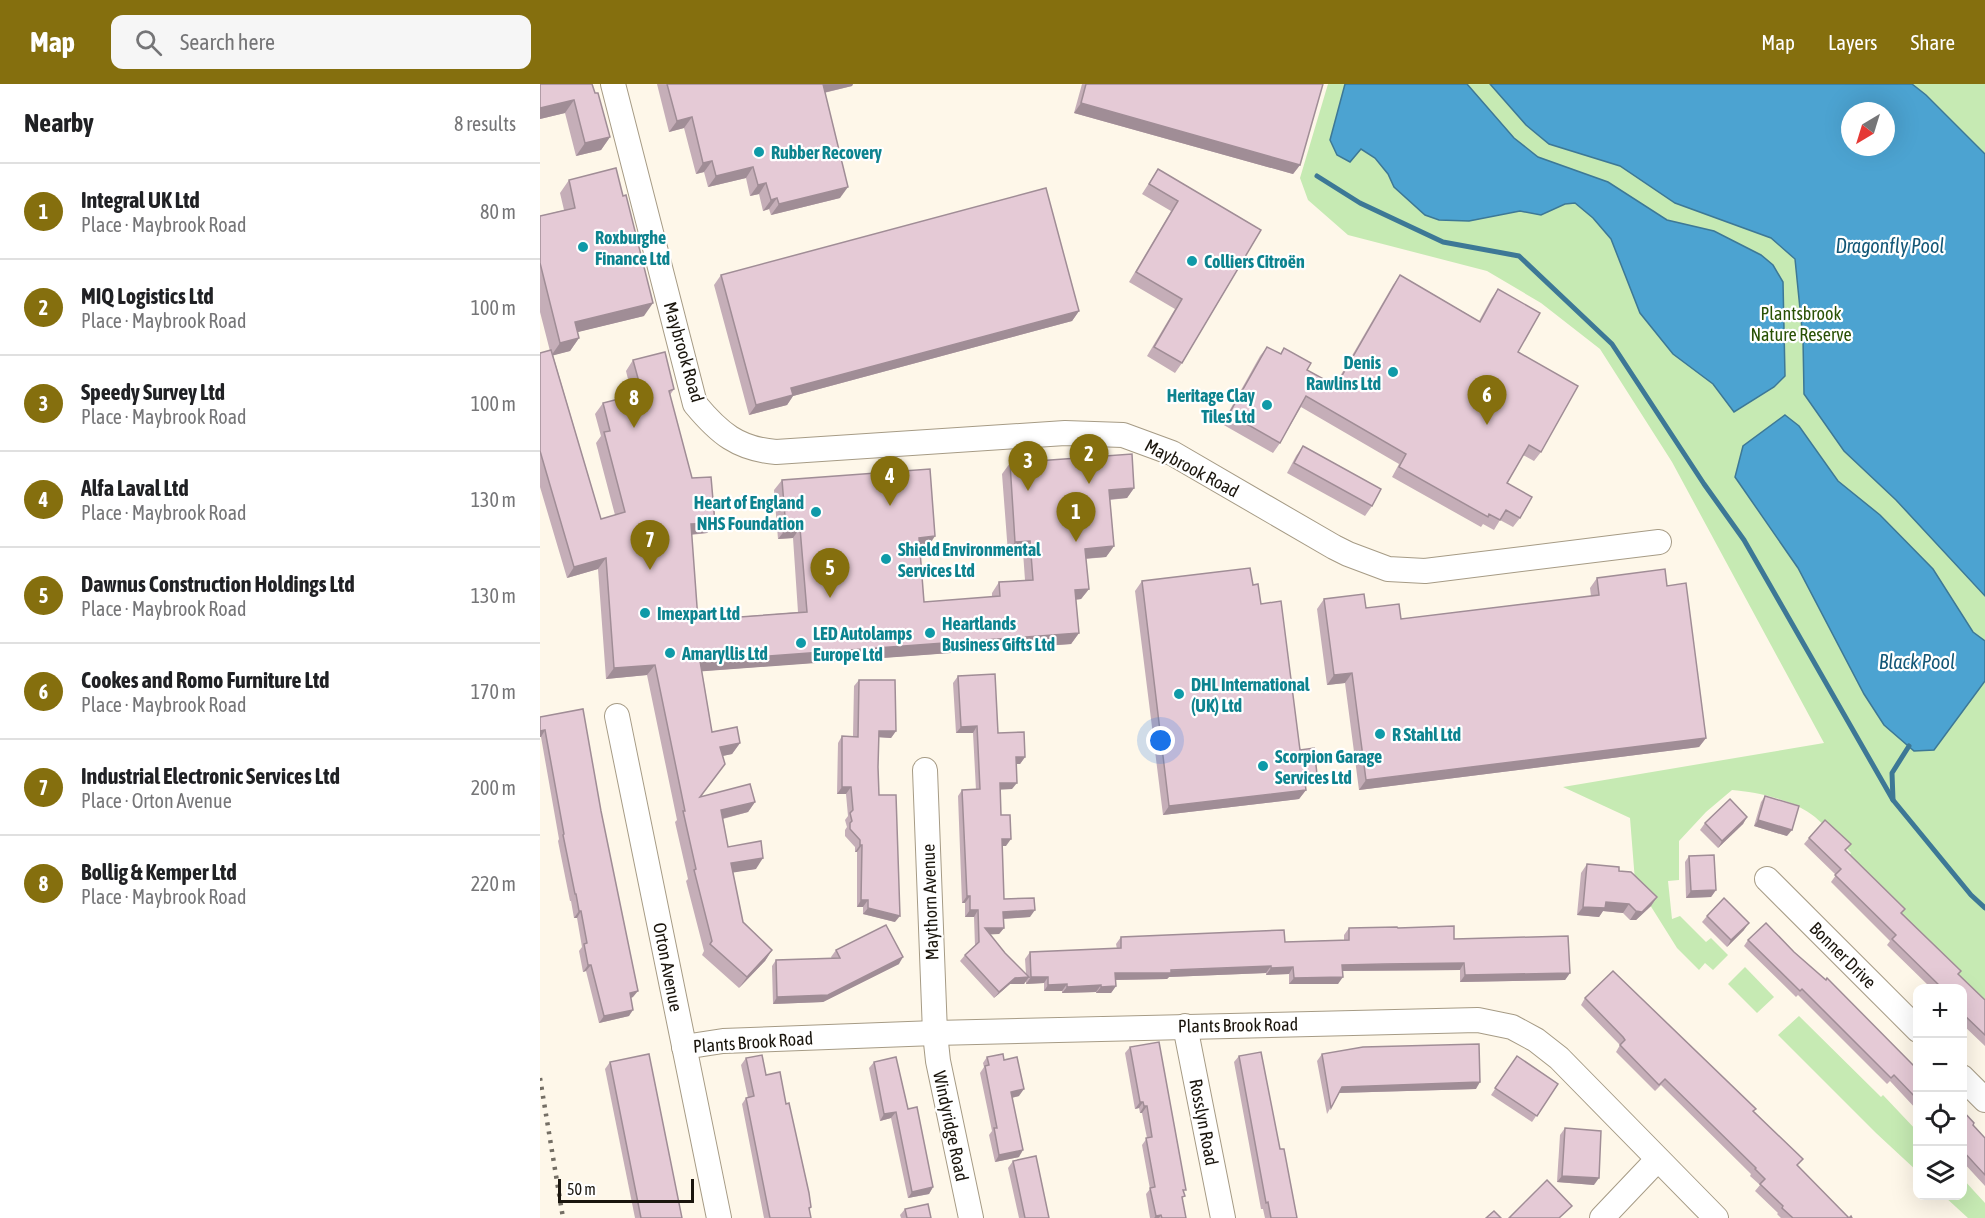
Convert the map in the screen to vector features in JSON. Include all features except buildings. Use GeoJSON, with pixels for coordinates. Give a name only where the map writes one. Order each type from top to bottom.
{"type":"FeatureCollection","features":[{"type":"Feature","properties":{"kind":"street","name":"Maybrook Road"},"geometry":{"type":"LineString","coordinates":[[613,84],[695,404],[710,423],[727,436],[755,450],[776,452],[1065,433],[1123,435],[1172,453],[1348,555],[1388,569],[1425,571],[1659,542]]}},
{"type":"Feature","properties":{"kind":"street","name":"Orton Avenue"},"geometry":{"type":"LineString","coordinates":[[617,716],[719,1218]]}},
{"type":"Feature","properties":{"kind":"street","name":"Maythorn Avenue"},"geometry":{"type":"LineString","coordinates":[[925,770],[935,1034]]}},
{"type":"Feature","properties":{"kind":"street","name":"Bonner Drive"},"geometry":{"type":"LineString","coordinates":[[1767,879],[1913,1026]]}},
{"type":"Feature","properties":{"kind":"street","name":"Plants Brook Road"},"geometry":{"type":"LineString","coordinates":[[684,1047],[723,1041],[1185,1026],[1478,1020],[1512,1027],[1536,1040],[1559,1058],[1716,1218]]}},
{"type":"Feature","properties":{"kind":"street","name":"Rosslyn Road"},"geometry":{"type":"LineString","coordinates":[[1185,1026],[1223,1218]]}},
{"type":"Feature","properties":{"kind":"street","name":"Windyridge Road"},"geometry":{"type":"LineString","coordinates":[[935,1034],[938,1061],[970,1218]]}},
{"type":"Feature","properties":{"kind":"street"},"geometry":{"type":"LineString","coordinates":[[1967,1082],[1985,1100]]}},
{"type":"Feature","properties":{"kind":"street"},"geometry":{"type":"LineString","coordinates":[[1602,1218],[1657,1160]]}},
{"type":"Feature","properties":{"kind":"green space","name":"Plantsbrook Nature Reserve"},"geometry":{"type":"Polygon","coordinates":[[[1328,84],[1985,84],[1985,1005],[1905,917],[1847,858],[1851,853],[1820,821],[1797,806],[1753,793],[1732,790],[1706,812],[1679,841],[1679,880],[1668,881],[1672,919],[1680,916],[1706,942],[1711,938],[1728,955],[1713,970],[1705,963],[1699,970],[1677,948],[1635,881],[1630,818],[1563,787],[1824,743],[1672,462],[1600,349],[1541,303],[1487,271],[1348,235],[1308,200],[1300,178],[1328,84]]]}},
{"type":"Feature","properties":{"kind":"green space"},"geometry":{"type":"Polygon","coordinates":[[[1745,967],[1774,997],[1757,1013],[1728,984],[1745,967]]]}},
{"type":"Feature","properties":{"kind":"green space"},"geometry":{"type":"Polygon","coordinates":[[[1799,1016],[1881,1097],[1883,1095],[1913,1127],[1913,1167],[1876,1133],[1778,1035],[1799,1016]]]}},
{"type":"Feature","properties":{"kind":"green space"},"geometry":{"type":"Polygon","coordinates":[[[1967,1183],[1985,1203],[1985,1218],[1968,1218],[1948,1200],[1967,1200],[1967,1183]]]}},
{"type":"Feature","properties":{"kind":"water"},"geometry":{"type":"Polygon","coordinates":[[[1345,84],[1467,84],[1514,138],[1538,157],[1608,182],[1667,220],[1714,231],[1761,255],[1773,265],[1783,282],[1785,376],[1774,387],[1734,412],[1713,384],[1673,354],[1640,313],[1611,239],[1593,218],[1575,203],[1565,204],[1541,215],[1520,211],[1469,221],[1439,220],[1425,215],[1394,187],[1388,174],[1375,158],[1361,149],[1350,162],[1337,155],[1330,140],[1345,84]]]}},
{"type":"Feature","properties":{"kind":"water","name":"Dragonfly Pool"},"geometry":{"type":"Polygon","coordinates":[[[1490,84],[1912,84],[1985,154],[1985,596],[1896,500],[1844,451],[1804,394],[1803,339],[1795,259],[1771,238],[1675,203],[1620,166],[1549,144],[1526,125],[1490,84]]]}},
{"type":"Feature","properties":{"kind":"water","name":"Black Pool"},"geometry":{"type":"Polygon","coordinates":[[[1785,415],[1799,426],[1838,481],[1880,515],[1933,569],[1973,632],[1985,641],[1985,681],[1934,750],[1914,751],[1884,725],[1864,694],[1798,568],[1735,477],[1743,446],[1785,415]]]}},
{"type":"Feature","properties":{"kind":"waterway"},"geometry":{"type":"LineString","coordinates":[[1317,176],[1360,203],[1443,242],[1519,256],[1612,344],[1704,484],[1744,540],[1893,800]]}},
{"type":"Feature","properties":{"kind":"waterway"},"geometry":{"type":"LineString","coordinates":[[1909,746],[1892,773],[1893,800],[1971,895],[1985,908]]}},
{"type":"Feature","properties":{"kind":"railway"},"geometry":{"type":"LineString","coordinates":[[540,1078],[563,1218]]}},
{"type":"Feature","properties":{"kind":"place","name":"Rubber Recovery"},"geometry":{"type":"Point","coordinates":[759,152]}},
{"type":"Feature","properties":{"kind":"place","name":"Roxburghe Finance Ltd"},"geometry":{"type":"Point","coordinates":[583,247]}},
{"type":"Feature","properties":{"kind":"place","name":"Colliers Citroën"},"geometry":{"type":"Point","coordinates":[1192,261]}},
{"type":"Feature","properties":{"kind":"place","name":"Denis Rawlins Ltd"},"geometry":{"type":"Point","coordinates":[1393,372]}},
{"type":"Feature","properties":{"kind":"place","name":"Heritage Clay Tiles Ltd"},"geometry":{"type":"Point","coordinates":[1267,405]}},
{"type":"Feature","properties":{"kind":"place","name":"Cookes and Romo Furniture Ltd"},"geometry":{"type":"Point","coordinates":[1487,425]}},
{"type":"Feature","properties":{"kind":"place","name":"Bollig & Kemper Ltd"},"geometry":{"type":"Point","coordinates":[634,428]}},
{"type":"Feature","properties":{"kind":"place","name":"MIQ Logistics Ltd"},"geometry":{"type":"Point","coordinates":[1089,484]}},
{"type":"Feature","properties":{"kind":"place","name":"Speedy Survey Ltd"},"geometry":{"type":"Point","coordinates":[1028,491]}},
{"type":"Feature","properties":{"kind":"place","name":"Alfa Laval Ltd"},"geometry":{"type":"Point","coordinates":[890,506]}},
{"type":"Feature","properties":{"kind":"place","name":"Heart of England NHS Foundation"},"geometry":{"type":"Point","coordinates":[816,512]}},
{"type":"Feature","properties":{"kind":"place","name":"Integral UK Ltd"},"geometry":{"type":"Point","coordinates":[1076,542]}},
{"type":"Feature","properties":{"kind":"place","name":"Shield Environmental Services Ltd"},"geometry":{"type":"Point","coordinates":[886,559]}},
{"type":"Feature","properties":{"kind":"place","name":"Industrial Electronic Services Ltd"},"geometry":{"type":"Point","coordinates":[650,570]}},
{"type":"Feature","properties":{"kind":"place","name":"Dawnus Construction Holdings Ltd"},"geometry":{"type":"Point","coordinates":[830,598]}},
{"type":"Feature","properties":{"kind":"place","name":"Imexpart Ltd"},"geometry":{"type":"Point","coordinates":[645,613]}},
{"type":"Feature","properties":{"kind":"place","name":"Heartlands Business Gifts Ltd"},"geometry":{"type":"Point","coordinates":[930,633]}},
{"type":"Feature","properties":{"kind":"place","name":"LED Autolamps Europe Ltd"},"geometry":{"type":"Point","coordinates":[801,643]}},
{"type":"Feature","properties":{"kind":"place","name":"Amaryllis Ltd"},"geometry":{"type":"Point","coordinates":[670,653]}},
{"type":"Feature","properties":{"kind":"place","name":"DHL International (UK) Ltd"},"geometry":{"type":"Point","coordinates":[1179,694]}},
{"type":"Feature","properties":{"kind":"place","name":"R Stahl Ltd"},"geometry":{"type":"Point","coordinates":[1380,734]}},
{"type":"Feature","properties":{"kind":"place","name":"Scorpion Garage Services Ltd"},"geometry":{"type":"Point","coordinates":[1263,766]}}]}
